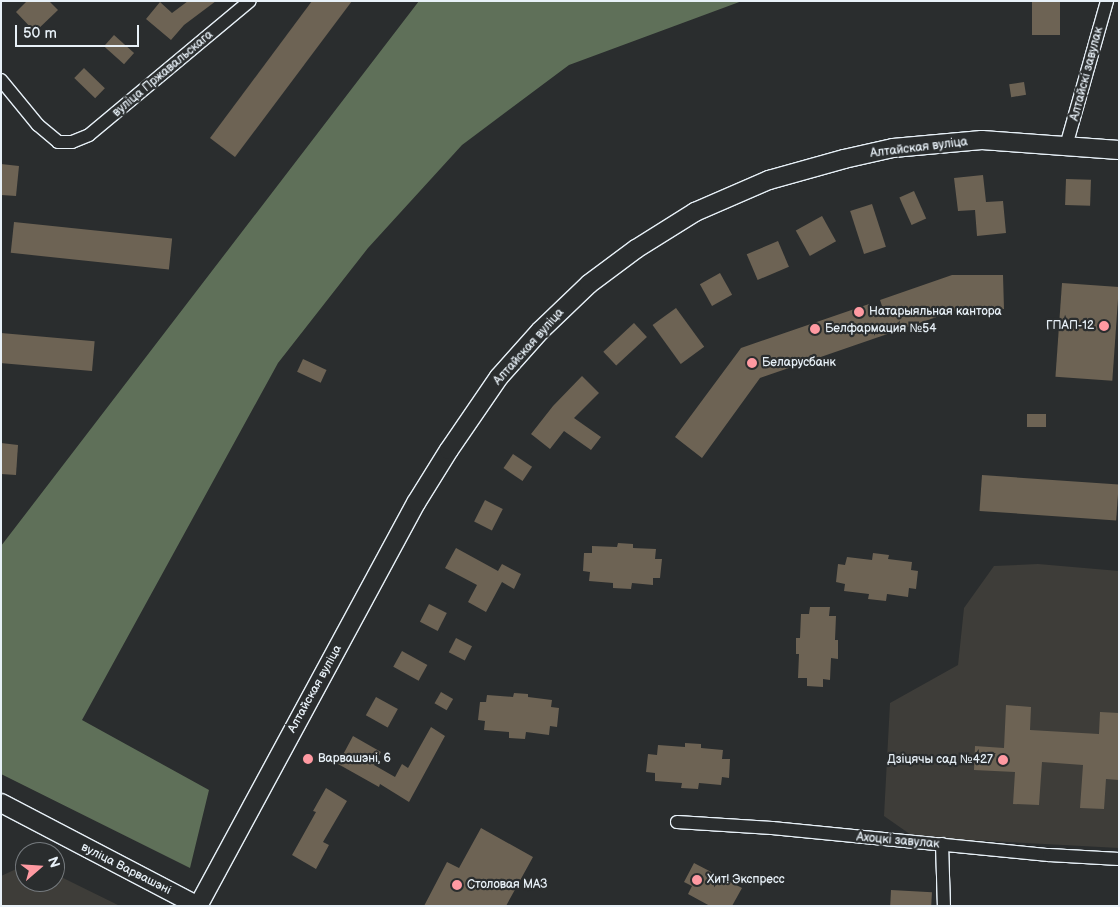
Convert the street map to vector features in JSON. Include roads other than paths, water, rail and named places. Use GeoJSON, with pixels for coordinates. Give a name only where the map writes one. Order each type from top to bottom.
{"type":"FeatureCollection","features":[{"type":"Feature","properties":{"kind":"main road","name":"Алтайская вуліца"},"geometry":{"type":"LineString","coordinates":[[198,906],[416,502],[499,377],[540,331],[589,284],[636,249],[695,212],[769,180],[844,158],[893,148],[982,140],[1119,150]]}},
{"type":"Feature","properties":{"kind":"main road","name":"вуліца Варвашэні"},"geometry":{"type":"LineString","coordinates":[[1,803],[198,906]]}},
{"type":"Feature","properties":{"kind":"street","name":"вуліца Пржавальскага"},"geometry":{"type":"LineString","coordinates":[[1,80],[38,125],[51,137],[58,142],[72,142],[89,135],[250,1]]}},
{"type":"Feature","properties":{"kind":"street","name":"Алтайскі завулак"},"geometry":{"type":"LineString","coordinates":[[1066,146],[1107,1]]}},
{"type":"Feature","properties":{"kind":"street","name":"Ахоцкі завулак"},"geometry":{"type":"LineString","coordinates":[[677,822],[772,828],[1119,859]]}},
{"type":"Feature","properties":{"kind":"street"},"geometry":{"type":"LineString","coordinates":[[942,844],[944,906]]}},
{"type":"Feature","properties":{"kind":"place","name":"Натарыяльная кантора"},"geometry":{"type":"Point","coordinates":[859,312]}},
{"type":"Feature","properties":{"kind":"place","name":"ГПАП-12"},"geometry":{"type":"Point","coordinates":[1104,326]}},
{"type":"Feature","properties":{"kind":"place","name":"Белфармация №54"},"geometry":{"type":"Point","coordinates":[815,329]}},
{"type":"Feature","properties":{"kind":"place","name":"Беларусбанк"},"geometry":{"type":"Point","coordinates":[752,363]}},
{"type":"Feature","properties":{"kind":"place","name":"Варвашэні, 6"},"geometry":{"type":"Point","coordinates":[308,759]}},
{"type":"Feature","properties":{"kind":"place","name":"Дзіцячы сад №427"},"geometry":{"type":"Point","coordinates":[1003,760]}},
{"type":"Feature","properties":{"kind":"place","name":"Хит! Экспресс"},"geometry":{"type":"Point","coordinates":[697,880]}},
{"type":"Feature","properties":{"kind":"place","name":"Столовая МАЗ"},"geometry":{"type":"Point","coordinates":[457,885]}}]}
